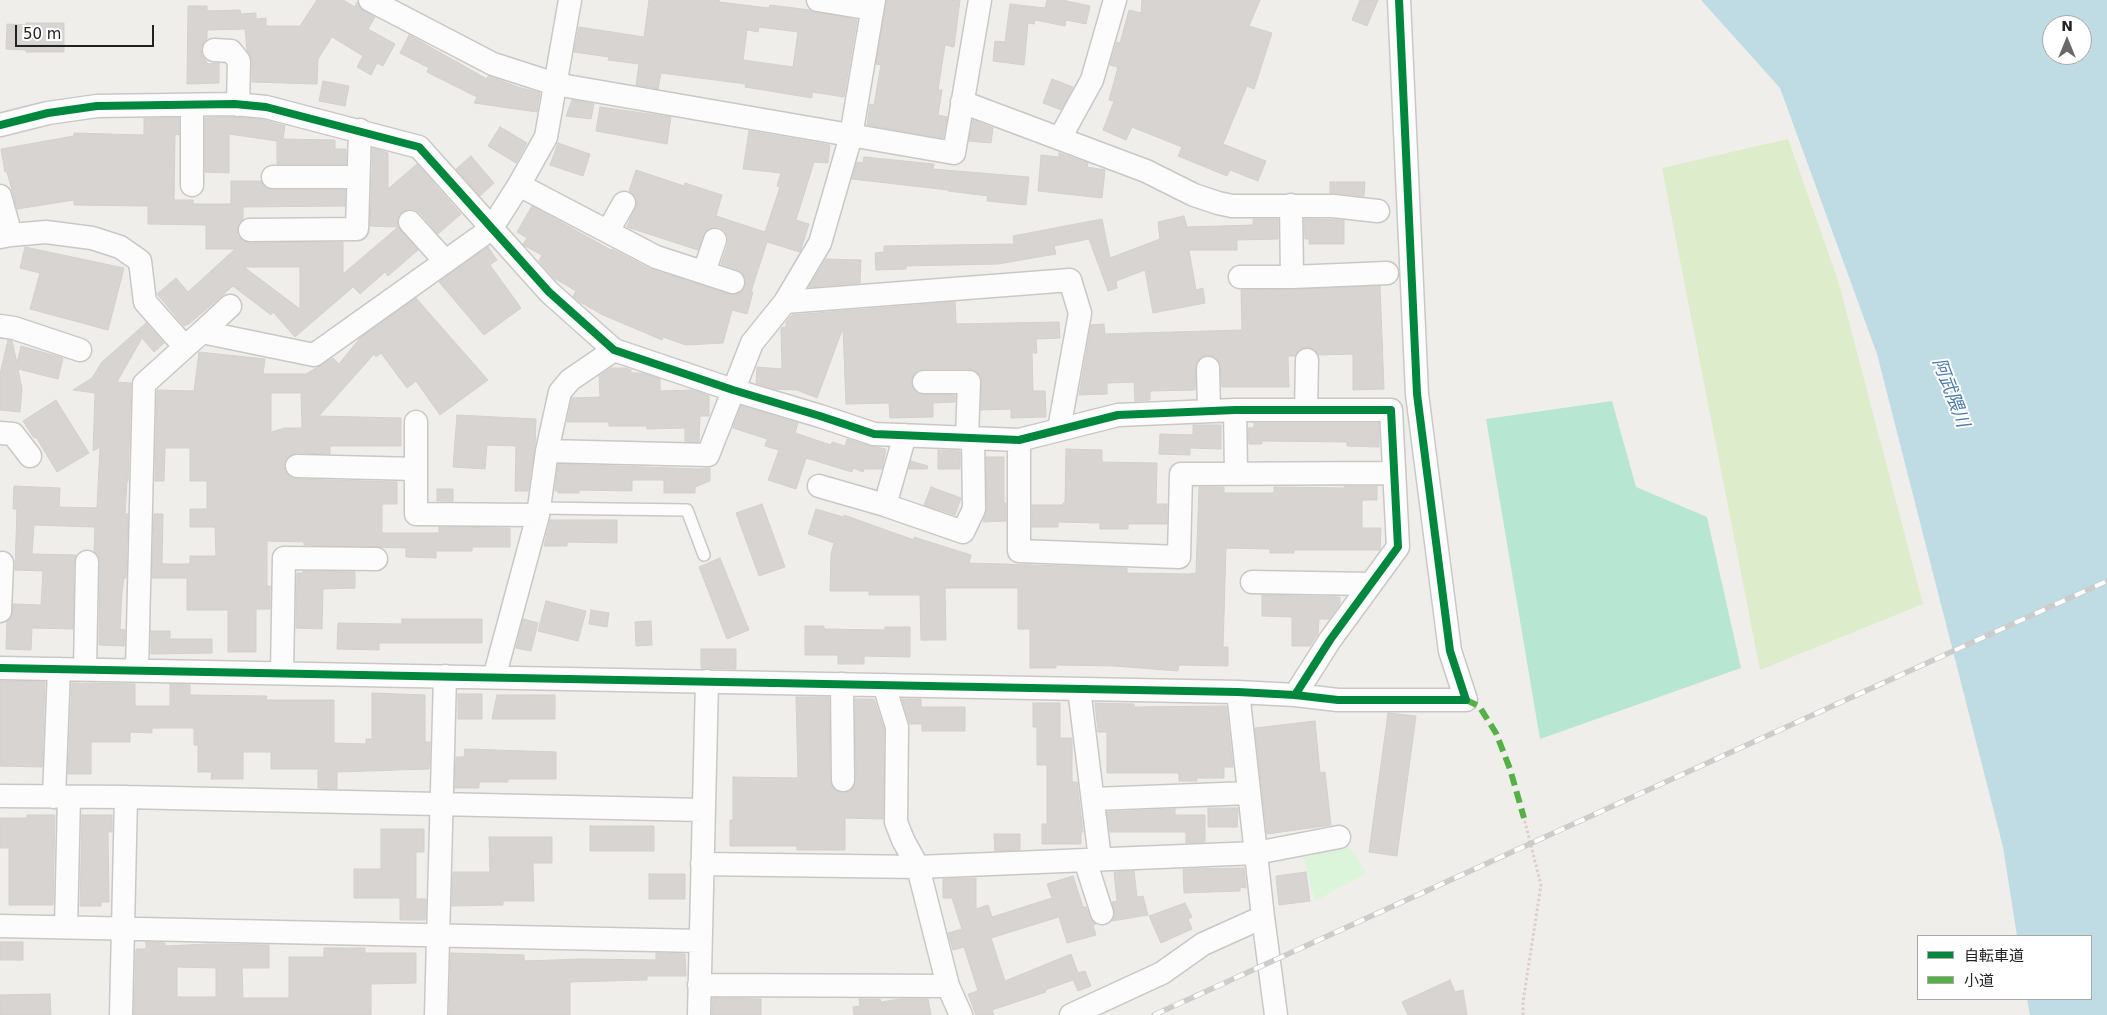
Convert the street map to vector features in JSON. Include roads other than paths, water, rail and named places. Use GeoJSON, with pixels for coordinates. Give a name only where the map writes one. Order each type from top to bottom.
{"type":"FeatureCollection","features":[{"type":"Feature","properties":{"kind":"street"},"geometry":{"type":"LineString","coordinates":[[370,0],[494,64],[554,84],[954,153],[980,0]]}},
{"type":"Feature","properties":{"kind":"street"},"geometry":{"type":"LineString","coordinates":[[202,332],[314,355],[490,229],[519,185],[546,137],[570,0]]}},
{"type":"Feature","properties":{"kind":"street"},"geometry":{"type":"LineString","coordinates":[[548,451],[708,455],[752,343],[785,302],[820,243],[850,136],[873,5],[818,0]]}},
{"type":"Feature","properties":{"kind":"street"},"geometry":{"type":"LineString","coordinates":[[1060,138],[1092,80],[1114,0]]}},
{"type":"Feature","properties":{"kind":"street"},"geometry":{"type":"LineString","coordinates":[[0,668],[1238,692],[1295,695],[1338,700],[1466,700],[1450,651],[1417,394],[1399,0]]}},
{"type":"Feature","properties":{"kind":"street"},"geometry":{"type":"LineString","coordinates":[[214,50],[232,51],[238,62],[238,104]]}},
{"type":"Feature","properties":{"kind":"street"},"geometry":{"type":"LineString","coordinates":[[962,102],[1146,171],[1194,195],[1218,203],[1232,206],[1333,206],[1378,211]]}},
{"type":"Feature","properties":{"kind":"street"},"geometry":{"type":"LineString","coordinates":[[0,124],[48,113],[97,106],[238,104],[266,107],[360,130],[419,147],[490,229],[549,292],[614,350],[874,434],[1019,440],[1118,415],[1235,410],[1391,410],[1398,547],[1330,640],[1295,695]]}},
{"type":"Feature","properties":{"kind":"street"},"geometry":{"type":"LineString","coordinates":[[192,105],[192,185]]}},
{"type":"Feature","properties":{"kind":"street"},"geometry":{"type":"LineString","coordinates":[[250,230],[357,229],[360,130]]}},
{"type":"Feature","properties":{"kind":"street"},"geometry":{"type":"LineString","coordinates":[[273,177],[358,177]]}},
{"type":"Feature","properties":{"kind":"street"},"geometry":{"type":"LineString","coordinates":[[519,185],[656,257],[733,282]]}},
{"type":"Feature","properties":{"kind":"street"},"geometry":{"type":"LineString","coordinates":[[0,196],[6,236],[46,232],[92,238],[120,247],[140,261],[145,302],[185,347]]}},
{"type":"Feature","properties":{"kind":"street"},"geometry":{"type":"LineString","coordinates":[[608,231],[624,203]]}},
{"type":"Feature","properties":{"kind":"street"},"geometry":{"type":"LineString","coordinates":[[1291,205],[1292,277]]}},
{"type":"Feature","properties":{"kind":"street"},"geometry":{"type":"LineString","coordinates":[[410,222],[445,261]]}},
{"type":"Feature","properties":{"kind":"street"},"geometry":{"type":"LineString","coordinates":[[704,272],[715,240]]}},
{"type":"Feature","properties":{"kind":"street"},"geometry":{"type":"LineString","coordinates":[[1240,277],[1386,273]]}},
{"type":"Feature","properties":{"kind":"street"},"geometry":{"type":"LineString","coordinates":[[785,302],[1070,280],[1080,313],[1059,429]]}},
{"type":"Feature","properties":{"kind":"street"},"geometry":{"type":"LineString","coordinates":[[137,670],[144,384],[230,306]]}},
{"type":"Feature","properties":{"kind":"street"},"geometry":{"type":"LineString","coordinates":[[0,326],[14,328],[80,350]]}},
{"type":"Feature","properties":{"kind":"street"},"geometry":{"type":"LineString","coordinates":[[494,678],[539,511],[548,451],[560,392],[570,380],[614,350]]}},
{"type":"Feature","properties":{"kind":"street"},"geometry":{"type":"LineString","coordinates":[[1306,410],[1307,360]]}},
{"type":"Feature","properties":{"kind":"street"},"geometry":{"type":"LineString","coordinates":[[1208,368],[1209,411]]}},
{"type":"Feature","properties":{"kind":"street"},"geometry":{"type":"LineString","coordinates":[[818,486],[885,505],[963,532],[974,509],[969,382],[924,382]]}},
{"type":"Feature","properties":{"kind":"street"},"geometry":{"type":"LineString","coordinates":[[1235,410],[1236,473]]}},
{"type":"Feature","properties":{"kind":"street"},"geometry":{"type":"LineString","coordinates":[[416,422],[416,514],[539,511]]}},
{"type":"Feature","properties":{"kind":"street"},"geometry":{"type":"LineString","coordinates":[[0,433],[13,434],[30,456]]}},
{"type":"Feature","properties":{"kind":"street"},"geometry":{"type":"LineString","coordinates":[[885,505],[906,435]]}},
{"type":"Feature","properties":{"kind":"street"},"geometry":{"type":"LineString","coordinates":[[1019,440],[1018,552],[1179,557],[1181,474],[1394,473]]}},
{"type":"Feature","properties":{"kind":"street"},"geometry":{"type":"LineString","coordinates":[[297,466],[416,469]]}},
{"type":"Feature","properties":{"kind":"street"},"geometry":{"type":"LineString","coordinates":[[282,673],[284,558],[376,558]]}},
{"type":"Feature","properties":{"kind":"street"},"geometry":{"type":"LineString","coordinates":[[0,611],[2,562]]}},
{"type":"Feature","properties":{"kind":"street"},"geometry":{"type":"LineString","coordinates":[[85,669],[87,562]]}},
{"type":"Feature","properties":{"kind":"street"},"geometry":{"type":"LineString","coordinates":[[1252,582],[1371,584]]}},
{"type":"Feature","properties":{"kind":"street"},"geometry":{"type":"LineString","coordinates":[[58,669],[66,927]]}},
{"type":"Feature","properties":{"kind":"street"},"geometry":{"type":"LineString","coordinates":[[436,1015],[445,676]]}},
{"type":"Feature","properties":{"kind":"street"},"geometry":{"type":"LineString","coordinates":[[699,1015],[707,681]]}},
{"type":"Feature","properties":{"kind":"street"},"geometry":{"type":"LineString","coordinates":[[842,684],[843,780]]}},
{"type":"Feature","properties":{"kind":"street"},"geometry":{"type":"LineString","coordinates":[[884,685],[897,727],[896,822],[903,840],[918,867],[948,986],[961,1015]]}},
{"type":"Feature","properties":{"kind":"street"},"geometry":{"type":"LineString","coordinates":[[1079,689],[1094,799],[1093,860],[1102,913]]}},
{"type":"Feature","properties":{"kind":"street"},"geometry":{"type":"LineString","coordinates":[[1238,692],[1276,1015]]}},
{"type":"Feature","properties":{"kind":"street"},"geometry":{"type":"LineString","coordinates":[[1094,799],[1249,793]]}},
{"type":"Feature","properties":{"kind":"street"},"geometry":{"type":"LineString","coordinates":[[0,796],[126,797],[703,810]]}},
{"type":"Feature","properties":{"kind":"street"},"geometry":{"type":"LineString","coordinates":[[121,1015],[126,797]]}},
{"type":"Feature","properties":{"kind":"street"},"geometry":{"type":"LineString","coordinates":[[702,864],[918,867],[1093,860],[1256,853],[1339,837]]}},
{"type":"Feature","properties":{"kind":"street"},"geometry":{"type":"LineString","coordinates":[[1071,1015],[1162,972],[1203,944],[1263,917]]}},
{"type":"Feature","properties":{"kind":"street"},"geometry":{"type":"LineString","coordinates":[[0,926],[700,941]]}},
{"type":"Feature","properties":{"kind":"street"},"geometry":{"type":"LineString","coordinates":[[699,986],[948,986]]}},
{"type":"Feature","properties":{"kind":"lane"},"geometry":{"type":"LineString","coordinates":[[539,511],[687,510],[704,554]]}},
{"type":"Feature","properties":{"kind":"water","name":"阿武隈川"},"geometry":{"type":"Polygon","coordinates":[[[1701,0],[2107,0],[2107,1015],[2030,1015],[2027,1000],[2092,1000],[2092,935],[2017,935],[2003,847],[1877,354],[1780,88],[1701,0]]]}},
{"type":"Feature","properties":{"kind":"railway"},"geometry":{"type":"LineString","coordinates":[[1154,1015],[2107,581]]}}]}
